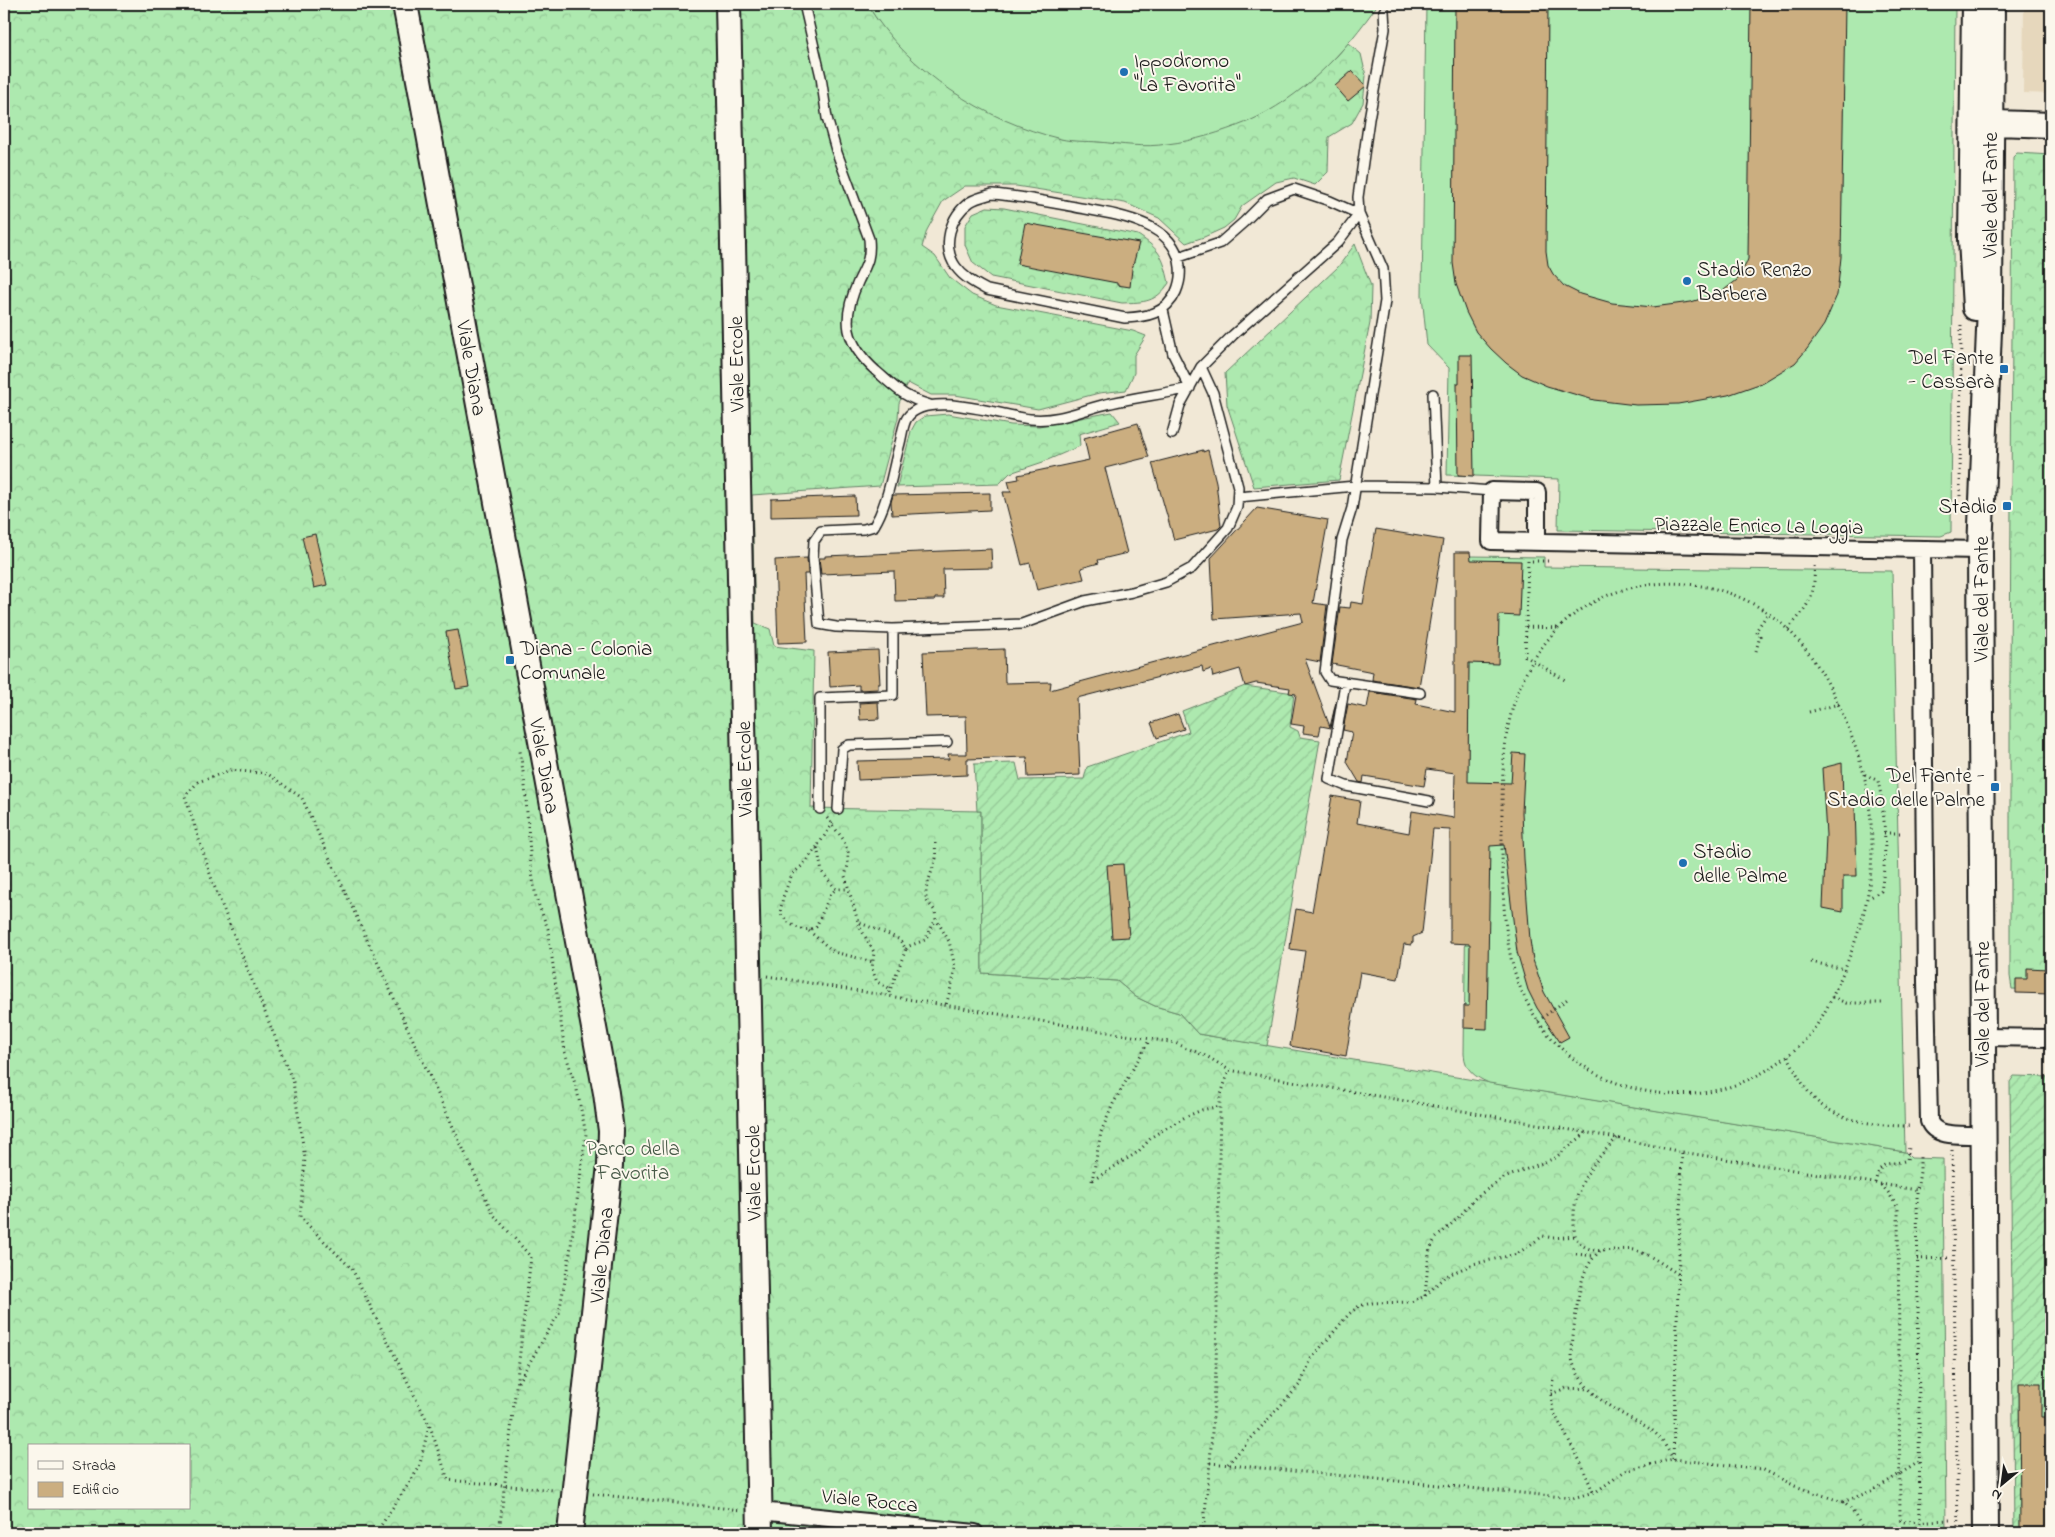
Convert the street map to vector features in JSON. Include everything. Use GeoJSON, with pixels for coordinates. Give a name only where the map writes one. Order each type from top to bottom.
{"type":"FeatureCollection","features":[{"type":"Feature","properties":{"kind":"street","name":"Viale Diana"},"geometry":{"type":"LineString","coordinates":[[404,4],[611,1131],[610,1165],[570,1533]]}},
{"type":"Feature","properties":{"kind":"street","name":"Viale Ercole"},"geometry":{"type":"LineString","coordinates":[[728,4],[760,1522]]}},
{"type":"Feature","properties":{"kind":"street"},"geometry":{"type":"LineString","coordinates":[[1974,4],[1971,240],[1982,306]]}},
{"type":"Feature","properties":{"kind":"street"},"geometry":{"type":"LineString","coordinates":[[1982,4],[1981,117],[1994,129],[2051,136]]}},
{"type":"Feature","properties":{"kind":"street","name":"Viale del Fante"},"geometry":{"type":"LineString","coordinates":[[1986,1533],[1980,543],[1982,306],[1994,129],[1992,4]]}},
{"type":"Feature","properties":{"kind":"street"},"geometry":{"type":"LineString","coordinates":[[1999,4],[1999,110],[2007,116],[2051,117]]}},
{"type":"Feature","properties":{"kind":"street"},"geometry":{"type":"LineString","coordinates":[[1994,129],[2051,125]]}},
{"type":"Feature","properties":{"kind":"street"},"geometry":{"type":"LineString","coordinates":[[1492,491],[1538,492],[1536,542]]}},
{"type":"Feature","properties":{"kind":"street","name":"Piazzale Enrico La Loggia"},"geometry":{"type":"LineString","coordinates":[[1492,491],[1491,541],[1922,549],[1980,543]]}},
{"type":"Feature","properties":{"kind":"street"},"geometry":{"type":"LineString","coordinates":[[1922,549],[1929,1121],[1931,1128],[1939,1132],[1983,1135]]}},
{"type":"Feature","properties":{"kind":"street"},"geometry":{"type":"LineString","coordinates":[[1982,1037],[2051,1038]]}},
{"type":"Feature","properties":{"kind":"street","name":"Viale Rocca"},"geometry":{"type":"LineString","coordinates":[[760,1522],[975,1533]]}},
{"type":"Feature","properties":{"kind":"lane"},"geometry":{"type":"LineString","coordinates":[[804,4],[822,77],[827,118],[836,150],[869,239],[871,254],[856,286],[846,325],[861,358],[901,393],[912,399],[931,405],[959,406],[1029,419],[1052,420],[1109,403],[1190,388]]}},
{"type":"Feature","properties":{"kind":"lane"},"geometry":{"type":"LineString","coordinates":[[1384,11],[1385,28],[1362,162],[1358,197],[1359,214],[1383,269],[1385,301],[1352,508],[1342,540],[1325,672],[1330,680],[1420,693]]}},
{"type":"Feature","properties":{"kind":"lane"},"geometry":{"type":"LineString","coordinates":[[1179,257],[1220,243],[1267,199],[1294,189],[1330,201],[1359,214]]}},
{"type":"Feature","properties":{"kind":"lane"},"geometry":{"type":"LineString","coordinates":[[992,194],[1013,195],[1132,219],[1149,226],[1169,240],[1179,257],[1181,278],[1175,294],[1163,310],[1147,317],[1125,318],[988,290],[970,281],[956,267],[949,253],[948,239],[952,221],[972,200],[992,194]]}},
{"type":"Feature","properties":{"kind":"lane"},"geometry":{"type":"LineString","coordinates":[[1172,434],[1180,405],[1201,367],[1233,335],[1338,242],[1359,214]]}},
{"type":"Feature","properties":{"kind":"lane"},"geometry":{"type":"LineString","coordinates":[[1163,310],[1173,354],[1190,388]]}},
{"type":"Feature","properties":{"kind":"lane"},"geometry":{"type":"LineString","coordinates":[[931,405],[914,410],[906,419],[889,488],[881,514],[874,526],[864,529],[820,531],[814,541],[813,557],[819,624],[836,627],[893,629],[1022,624],[1085,600],[1132,592],[1166,582],[1192,568],[1228,528],[1237,507],[1238,497],[1238,487],[1213,393],[1201,367]]}},
{"type":"Feature","properties":{"kind":"lane"},"geometry":{"type":"LineString","coordinates":[[1434,394],[1437,487]]}},
{"type":"Feature","properties":{"kind":"lane"},"geometry":{"type":"LineString","coordinates":[[1238,497],[1355,486],[1437,487],[1492,491]]}},
{"type":"Feature","properties":{"kind":"lane"},"geometry":{"type":"LineString","coordinates":[[820,809],[820,698],[893,695],[893,629]]}},
{"type":"Feature","properties":{"kind":"lane"},"geometry":{"type":"LineString","coordinates":[[1345,683],[1329,779],[1346,786],[1429,801]]}},
{"type":"Feature","properties":{"kind":"lane"},"geometry":{"type":"LineString","coordinates":[[838,809],[842,749],[849,745],[947,742]]}},
{"type":"Feature","properties":{"kind":"path"},"geometry":{"type":"LineString","coordinates":[[1548,561],[1528,561],[1525,656],[1565,680]]}},
{"type":"Feature","properties":{"kind":"path"},"geometry":{"type":"LineString","coordinates":[[1788,629],[1810,602],[1814,584],[1814,564]]}},
{"type":"Feature","properties":{"kind":"path"},"geometry":{"type":"LineString","coordinates":[[1661,584],[1700,586],[1717,589],[1750,602],[1768,613],[1788,629],[1816,662],[1829,682],[1839,704],[1864,774],[1869,803],[1872,850],[1869,898],[1858,936],[1832,996],[1806,1038],[1788,1056],[1759,1076],[1732,1087],[1705,1093],[1680,1095],[1631,1089],[1588,1070],[1551,1039],[1524,996],[1515,973],[1511,955],[1502,859],[1502,810],[1507,738],[1511,712],[1532,661],[1545,642],[1577,612],[1601,598],[1640,586],[1661,584]]}},
{"type":"Feature","properties":{"kind":"path"},"geometry":{"type":"LineString","coordinates":[[1756,651],[1760,636],[1756,631],[1768,613]]}},
{"type":"Feature","properties":{"kind":"path"},"geometry":{"type":"LineString","coordinates":[[1526,627],[1559,628]]}},
{"type":"Feature","properties":{"kind":"path"},"geometry":{"type":"LineString","coordinates":[[1809,712],[1839,704]]}},
{"type":"Feature","properties":{"kind":"path"},"geometry":{"type":"LineString","coordinates":[[516,1385],[559,1313],[573,1234],[586,1134],[577,1090],[565,1052],[548,929],[536,898],[531,866],[525,786],[520,749]]}},
{"type":"Feature","properties":{"kind":"path"},"geometry":{"type":"LineString","coordinates":[[499,1533],[505,1484],[531,1257],[493,1214],[302,798],[268,774],[231,770],[198,782],[185,796],[213,883],[293,1082],[305,1158],[300,1217],[352,1269],[429,1425],[448,1480],[505,1484],[575,1492],[760,1522]]}},
{"type":"Feature","properties":{"kind":"path"},"geometry":{"type":"LineString","coordinates":[[1864,774],[1878,781],[1882,797],[1884,833],[1884,874],[1881,892],[1869,898]]}},
{"type":"Feature","properties":{"kind":"path"},"geometry":{"type":"LineString","coordinates":[[820,809],[843,838],[848,852],[848,865],[845,876],[858,922],[874,952],[872,969],[877,982],[891,989]]}},
{"type":"Feature","properties":{"kind":"path"},"geometry":{"type":"LineString","coordinates":[[832,824],[802,866],[792,874],[783,897],[780,913],[798,929],[809,931],[834,952],[842,952],[873,962]]}},
{"type":"Feature","properties":{"kind":"path"},"geometry":{"type":"LineString","coordinates":[[1884,833],[1903,833]]}},
{"type":"Feature","properties":{"kind":"path"},"geometry":{"type":"LineString","coordinates":[[935,843],[936,858],[926,890],[926,900],[935,911],[936,919],[949,940],[955,967],[946,1005]]}},
{"type":"Feature","properties":{"kind":"path"},"geometry":{"type":"LineString","coordinates":[[817,847],[822,872],[836,889]]}},
{"type":"Feature","properties":{"kind":"path"},"geometry":{"type":"LineString","coordinates":[[809,931],[816,927],[830,896],[836,889],[849,889]]}},
{"type":"Feature","properties":{"kind":"path"},"geometry":{"type":"LineString","coordinates":[[888,996],[906,950],[909,946],[925,940],[936,919]]}},
{"type":"Feature","properties":{"kind":"path"},"geometry":{"type":"LineString","coordinates":[[858,922],[899,939],[906,950]]}},
{"type":"Feature","properties":{"kind":"path"},"geometry":{"type":"LineString","coordinates":[[1811,962],[1845,969]]}},
{"type":"Feature","properties":{"kind":"path"},"geometry":{"type":"LineString","coordinates":[[748,973],[1175,1043],[1208,1056],[1229,1070],[1586,1132],[1682,1152],[1916,1190]]}},
{"type":"Feature","properties":{"kind":"path"},"geometry":{"type":"LineString","coordinates":[[1832,996],[1846,1002],[1878,1006],[1886,1003]]}},
{"type":"Feature","properties":{"kind":"path"},"geometry":{"type":"LineString","coordinates":[[1538,1021],[1570,997]]}},
{"type":"Feature","properties":{"kind":"path"},"geometry":{"type":"LineString","coordinates":[[1854,1003],[1854,1008]]}},
{"type":"Feature","properties":{"kind":"path"},"geometry":{"type":"LineString","coordinates":[[1150,1039],[1113,1104],[1100,1132],[1092,1181],[1138,1152],[1153,1136],[1185,1117],[1202,1110],[1220,1106]]}},
{"type":"Feature","properties":{"kind":"path"},"geometry":{"type":"LineString","coordinates":[[1788,1056],[1808,1091],[1820,1104],[1859,1121],[1908,1126]]}},
{"type":"Feature","properties":{"kind":"path"},"geometry":{"type":"LineString","coordinates":[[1203,1533],[1216,1370],[1220,1098],[1229,1070]]}},
{"type":"Feature","properties":{"kind":"path"},"geometry":{"type":"LineString","coordinates":[[1425,1296],[1430,1249],[1435,1239],[1457,1219],[1476,1197],[1504,1178],[1555,1158],[1586,1132]]}},
{"type":"Feature","properties":{"kind":"path"},"geometry":{"type":"LineString","coordinates":[[1950,1133],[1952,1153],[1958,1533]]}},
{"type":"Feature","properties":{"kind":"path"},"geometry":{"type":"LineString","coordinates":[[1617,1138],[1597,1158],[1583,1178],[1573,1210],[1576,1236],[1582,1245],[1600,1251],[1636,1250],[1678,1274]]}},
{"type":"Feature","properties":{"kind":"path"},"geometry":{"type":"LineString","coordinates":[[1875,1184],[1879,1170],[1885,1163],[1907,1160],[1909,1147]]}},
{"type":"Feature","properties":{"kind":"path"},"geometry":{"type":"LineString","coordinates":[[1673,1459],[1682,1152]]}},
{"type":"Feature","properties":{"kind":"path"},"geometry":{"type":"LineString","coordinates":[[1920,1155],[1920,1172],[1916,1190],[1920,1533]]}},
{"type":"Feature","properties":{"kind":"path"},"geometry":{"type":"LineString","coordinates":[[1880,1184],[1888,1192],[1898,1208],[1901,1521],[1951,1520]]}},
{"type":"Feature","properties":{"kind":"path"},"geometry":{"type":"LineString","coordinates":[[1228,1464],[1301,1382],[1311,1359],[1349,1314],[1359,1306],[1411,1302],[1425,1296],[1444,1277],[1473,1264],[1517,1254],[1543,1236],[1553,1238],[1576,1236]]}},
{"type":"Feature","properties":{"kind":"path"},"geometry":{"type":"LineString","coordinates":[[1600,1251],[1590,1260],[1583,1274],[1575,1317],[1572,1361],[1589,1389],[1625,1416],[1647,1426],[1659,1436],[1673,1459]]}},
{"type":"Feature","properties":{"kind":"path"},"geometry":{"type":"LineString","coordinates":[[1576,1254],[1595,1256]]}},
{"type":"Feature","properties":{"kind":"path"},"geometry":{"type":"LineString","coordinates":[[1917,1259],[1949,1258]]}},
{"type":"Feature","properties":{"kind":"path"},"geometry":{"type":"LineString","coordinates":[[1553,1380],[1551,1394],[1553,1411],[1594,1492]]}},
{"type":"Feature","properties":{"kind":"path"},"geometry":{"type":"LineString","coordinates":[[1551,1394],[1566,1388],[1589,1389]]}},
{"type":"Feature","properties":{"kind":"path"},"geometry":{"type":"LineString","coordinates":[[376,1533],[419,1468],[429,1425]]}},
{"type":"Feature","properties":{"kind":"path"},"geometry":{"type":"LineString","coordinates":[[1210,1463],[1573,1498],[1594,1492],[1625,1471],[1673,1459],[1762,1468],[1796,1486],[1843,1502],[1851,1509],[1866,1533]]}},
{"type":"Feature","properties":{"kind":"path"},"geometry":{"type":"LineString","coordinates":[[1843,1502],[1874,1490],[1919,1462]]}},
{"type":"Feature","properties":{"kind":"shaded area"},"geometry":{"type":"Polygon","coordinates":[[[2024,4],[2051,4],[2051,94],[2023,93],[2024,4]]]}},
{"type":"Feature","properties":{"kind":"green space","name":"Parco della Favorita"},"geometry":{"type":"Polygon","coordinates":[[[4,4],[867,4],[878,21],[1018,125],[1062,139],[1126,144],[1283,101],[1309,82],[1348,43],[1361,54],[1366,76],[1363,103],[1352,123],[1329,137],[1328,172],[1315,185],[1294,178],[1276,182],[1242,206],[1234,220],[1224,228],[1204,237],[1186,243],[1159,218],[1125,203],[1016,186],[965,186],[943,201],[927,230],[922,247],[935,256],[950,278],[972,295],[996,305],[1133,331],[1146,336],[1134,355],[1134,373],[1126,390],[1099,393],[1038,409],[955,395],[931,395],[908,383],[899,403],[898,418],[880,486],[752,495],[755,623],[770,629],[774,646],[814,651],[811,808],[981,811],[982,973],[1117,981],[1136,997],[1155,1006],[1179,1013],[1198,1034],[1905,1152],[1911,1158],[1943,1159],[1946,1533],[4,1533],[4,4]]]}},
{"type":"Feature","properties":{"kind":"green space","name":"Ippodromo \"La Favorita\""},"geometry":{"type":"Polygon","coordinates":[[[867,4],[1378,4],[1337,56],[1321,72],[1304,87],[1267,112],[1247,122],[1208,136],[1177,143],[1150,146],[1061,139],[1004,120],[951,90],[926,72],[884,29],[867,4]]]}},
{"type":"Feature","properties":{"kind":"green space","name":"Stadio Renzo Barbera"},"geometry":{"type":"Polygon","coordinates":[[[1426,4],[1955,4],[1951,532],[1941,536],[1558,530],[1559,479],[1447,475],[1449,368],[1427,345],[1422,295],[1426,4]]]}},
{"type":"Feature","properties":{"kind":"green space"},"geometry":{"type":"Polygon","coordinates":[[[2017,153],[2051,155],[2051,990],[2012,989],[2010,976],[2013,157],[2017,153]]]}},
{"type":"Feature","properties":{"kind":"green space"},"geometry":{"type":"Polygon","coordinates":[[[987,207],[1004,208],[1138,235],[1160,255],[1169,283],[1154,298],[1122,303],[991,277],[973,263],[965,245],[965,226],[973,213],[987,207]]]}},
{"type":"Feature","properties":{"kind":"green space"},"geometry":{"type":"Polygon","coordinates":[[[1355,244],[1371,286],[1370,323],[1339,480],[1254,487],[1227,405],[1225,373],[1338,267],[1355,244]]]}},
{"type":"Feature","properties":{"kind":"green space"},"geometry":{"type":"Polygon","coordinates":[[[1112,412],[1120,422],[1079,434],[1080,446],[1043,462],[1010,473],[999,484],[897,487],[911,431],[916,422],[925,416],[948,414],[1011,425],[1039,426],[1112,412]]]}},
{"type":"Feature","properties":{"kind":"green space","name":"Stadio delle Palme"},"geometry":{"type":"Polygon","coordinates":[[[1470,556],[1544,557],[1544,567],[1892,571],[1905,1152],[1489,1083],[1479,1078],[1469,1069],[1464,1054],[1470,556]]]}},
{"type":"Feature","properties":{"kind":"green space"},"geometry":{"type":"Polygon","coordinates":[[[1245,686],[1294,693],[1290,727],[1298,731],[1300,737],[1320,740],[1267,1046],[1198,1034],[1179,1013],[1155,1006],[1136,997],[1117,981],[982,973],[981,811],[977,811],[974,764],[1016,763],[1020,780],[1084,779],[1087,767],[1189,732],[1182,711],[1245,686]]]}},
{"type":"Feature","properties":{"kind":"green space"},"geometry":{"type":"Polygon","coordinates":[[[2014,1076],[2051,1077],[2051,1533],[2014,1533],[2010,1082],[2014,1076]]]}},
{"type":"Feature","properties":{"kind":"building"},"geometry":{"type":"Polygon","coordinates":[[[1455,4],[1548,4],[1546,251],[1548,265],[1564,286],[1580,294],[1612,303],[1653,307],[1691,302],[1720,293],[1737,280],[1748,259],[1751,4],[1845,4],[1841,257],[1837,295],[1824,325],[1795,363],[1762,383],[1728,395],[1678,404],[1636,405],[1594,400],[1547,386],[1522,375],[1491,349],[1476,332],[1466,312],[1456,284],[1453,263],[1455,4]]]}},
{"type":"Feature","properties":{"kind":"building"},"geometry":{"type":"Polygon","coordinates":[[[1352,71],[1366,86],[1348,101],[1335,86],[1352,71]]]}},
{"type":"Feature","properties":{"kind":"building"},"geometry":{"type":"Polygon","coordinates":[[[1025,223],[1139,243],[1132,269],[1130,287],[1017,264],[1025,223]]]}},
{"type":"Feature","properties":{"kind":"building"},"geometry":{"type":"Polygon","coordinates":[[[1459,355],[1472,355],[1474,476],[1458,475],[1457,383],[1459,383],[1459,355]]]}},
{"type":"Feature","properties":{"kind":"building"},"geometry":{"type":"Polygon","coordinates":[[[1138,423],[1149,457],[1105,468],[1127,553],[1098,560],[1099,563],[1081,568],[1084,579],[1037,590],[1030,563],[1022,565],[1003,492],[1011,492],[1008,481],[1019,479],[1018,475],[1089,460],[1084,438],[1138,423]]]}},
{"type":"Feature","properties":{"kind":"building"},"geometry":{"type":"Polygon","coordinates":[[[1203,450],[1203,452],[1208,450],[1216,482],[1221,526],[1218,529],[1174,540],[1152,463],[1203,450]]]}},
{"type":"Feature","properties":{"kind":"building"},"geometry":{"type":"Polygon","coordinates":[[[990,493],[990,510],[892,515],[891,502],[893,495],[990,493]]]}},
{"type":"Feature","properties":{"kind":"building"},"geometry":{"type":"Polygon","coordinates":[[[855,496],[856,515],[771,517],[771,499],[855,496]]]}},
{"type":"Feature","properties":{"kind":"building"},"geometry":{"type":"Polygon","coordinates":[[[1257,508],[1328,520],[1313,603],[1327,605],[1320,662],[1305,659],[1330,727],[1336,702],[1331,728],[1321,726],[1319,735],[1303,733],[1304,726],[1291,724],[1296,694],[1289,693],[1290,688],[1256,683],[1245,686],[1240,669],[1213,677],[1211,669],[1203,672],[1202,666],[1077,698],[1080,775],[1028,777],[1027,757],[967,759],[967,775],[858,780],[857,761],[949,759],[948,754],[967,754],[966,716],[926,717],[923,652],[1004,649],[1005,683],[1051,682],[1050,690],[1303,622],[1301,613],[1214,619],[1211,558],[1257,508]]]}},
{"type":"Feature","properties":{"kind":"building"},"geometry":{"type":"Polygon","coordinates":[[[1376,529],[1443,540],[1419,687],[1372,680],[1373,672],[1332,664],[1340,607],[1350,608],[1351,602],[1363,604],[1376,529]]]}},
{"type":"Feature","properties":{"kind":"building"},"geometry":{"type":"Polygon","coordinates":[[[315,534],[327,585],[314,588],[302,537],[315,534]]]}},
{"type":"Feature","properties":{"kind":"building"},"geometry":{"type":"Polygon","coordinates":[[[991,549],[992,568],[943,569],[944,598],[935,598],[935,600],[895,601],[894,571],[821,574],[819,558],[825,558],[825,556],[991,549]]]}},
{"type":"Feature","properties":{"kind":"building"},"geometry":{"type":"Polygon","coordinates":[[[1455,552],[1470,552],[1471,560],[1521,561],[1519,616],[1499,615],[1498,664],[1469,663],[1468,782],[1511,783],[1513,753],[1525,754],[1522,812],[1530,940],[1533,960],[1544,992],[1569,1037],[1560,1042],[1537,1008],[1528,990],[1517,952],[1504,845],[1490,846],[1487,1029],[1464,1028],[1464,1006],[1469,1006],[1470,944],[1450,943],[1450,830],[1433,829],[1422,933],[1413,937],[1411,945],[1404,944],[1398,979],[1360,972],[1346,1056],[1290,1046],[1305,951],[1290,949],[1296,909],[1312,912],[1332,796],[1360,801],[1357,823],[1409,833],[1412,811],[1454,818],[1455,773],[1427,769],[1424,786],[1364,776],[1363,783],[1359,782],[1347,762],[1352,732],[1343,730],[1348,704],[1367,708],[1370,692],[1417,699],[1416,704],[1455,712],[1455,552]]]}},
{"type":"Feature","properties":{"kind":"building"},"geometry":{"type":"Polygon","coordinates":[[[807,558],[808,574],[804,574],[807,642],[778,643],[775,560],[807,558]]]}},
{"type":"Feature","properties":{"kind":"building"},"geometry":{"type":"Polygon","coordinates":[[[458,630],[469,687],[456,689],[446,632],[458,630]]]}},
{"type":"Feature","properties":{"kind":"building"},"geometry":{"type":"Polygon","coordinates":[[[878,650],[880,684],[878,684],[878,689],[859,690],[859,685],[830,687],[828,652],[878,650]]]}},
{"type":"Feature","properties":{"kind":"building"},"geometry":{"type":"Polygon","coordinates":[[[878,702],[879,719],[860,720],[859,703],[878,702]]]}},
{"type":"Feature","properties":{"kind":"building"},"geometry":{"type":"Polygon","coordinates":[[[1178,714],[1184,729],[1157,738],[1151,723],[1178,714]]]}},
{"type":"Feature","properties":{"kind":"building"},"geometry":{"type":"Polygon","coordinates":[[[1842,763],[1843,805],[1855,805],[1857,876],[1843,876],[1843,912],[1823,908],[1826,835],[1822,768],[1842,763]]]}},
{"type":"Feature","properties":{"kind":"building"},"geometry":{"type":"Polygon","coordinates":[[[1123,864],[1129,937],[1112,938],[1107,865],[1123,864]]]}},
{"type":"Feature","properties":{"kind":"building"},"geometry":{"type":"Polygon","coordinates":[[[2027,968],[2048,969],[2050,994],[2016,993],[2016,979],[2027,979],[2027,968]]]}},
{"type":"Feature","properties":{"kind":"building"},"geometry":{"type":"Polygon","coordinates":[[[2019,1383],[2041,1383],[2041,1417],[2046,1417],[2046,1449],[2051,1448],[2051,1533],[2020,1533],[2019,1383]]]}},
{"type":"Feature","properties":{"kind":"place","name":"Ippodromo \"La Favorita\""},"geometry":{"type":"Point","coordinates":[1124,72]}},
{"type":"Feature","properties":{"kind":"place","name":"Stadio Renzo Barbera"},"geometry":{"type":"Point","coordinates":[1687,281]}},
{"type":"Feature","properties":{"kind":"place","name":"Del Fante - Cassarà"},"geometry":{"type":"Point","coordinates":[2004,369]}},
{"type":"Feature","properties":{"kind":"place","name":"Stadio"},"geometry":{"type":"Point","coordinates":[2007,506]}},
{"type":"Feature","properties":{"kind":"place","name":"Diana - Colonia Comunale"},"geometry":{"type":"Point","coordinates":[510,660]}},
{"type":"Feature","properties":{"kind":"place","name":"Del Fante - Stadio delle Palme"},"geometry":{"type":"Point","coordinates":[1995,787]}},
{"type":"Feature","properties":{"kind":"place","name":"Stadio delle Palme"},"geometry":{"type":"Point","coordinates":[1683,863]}}]}
